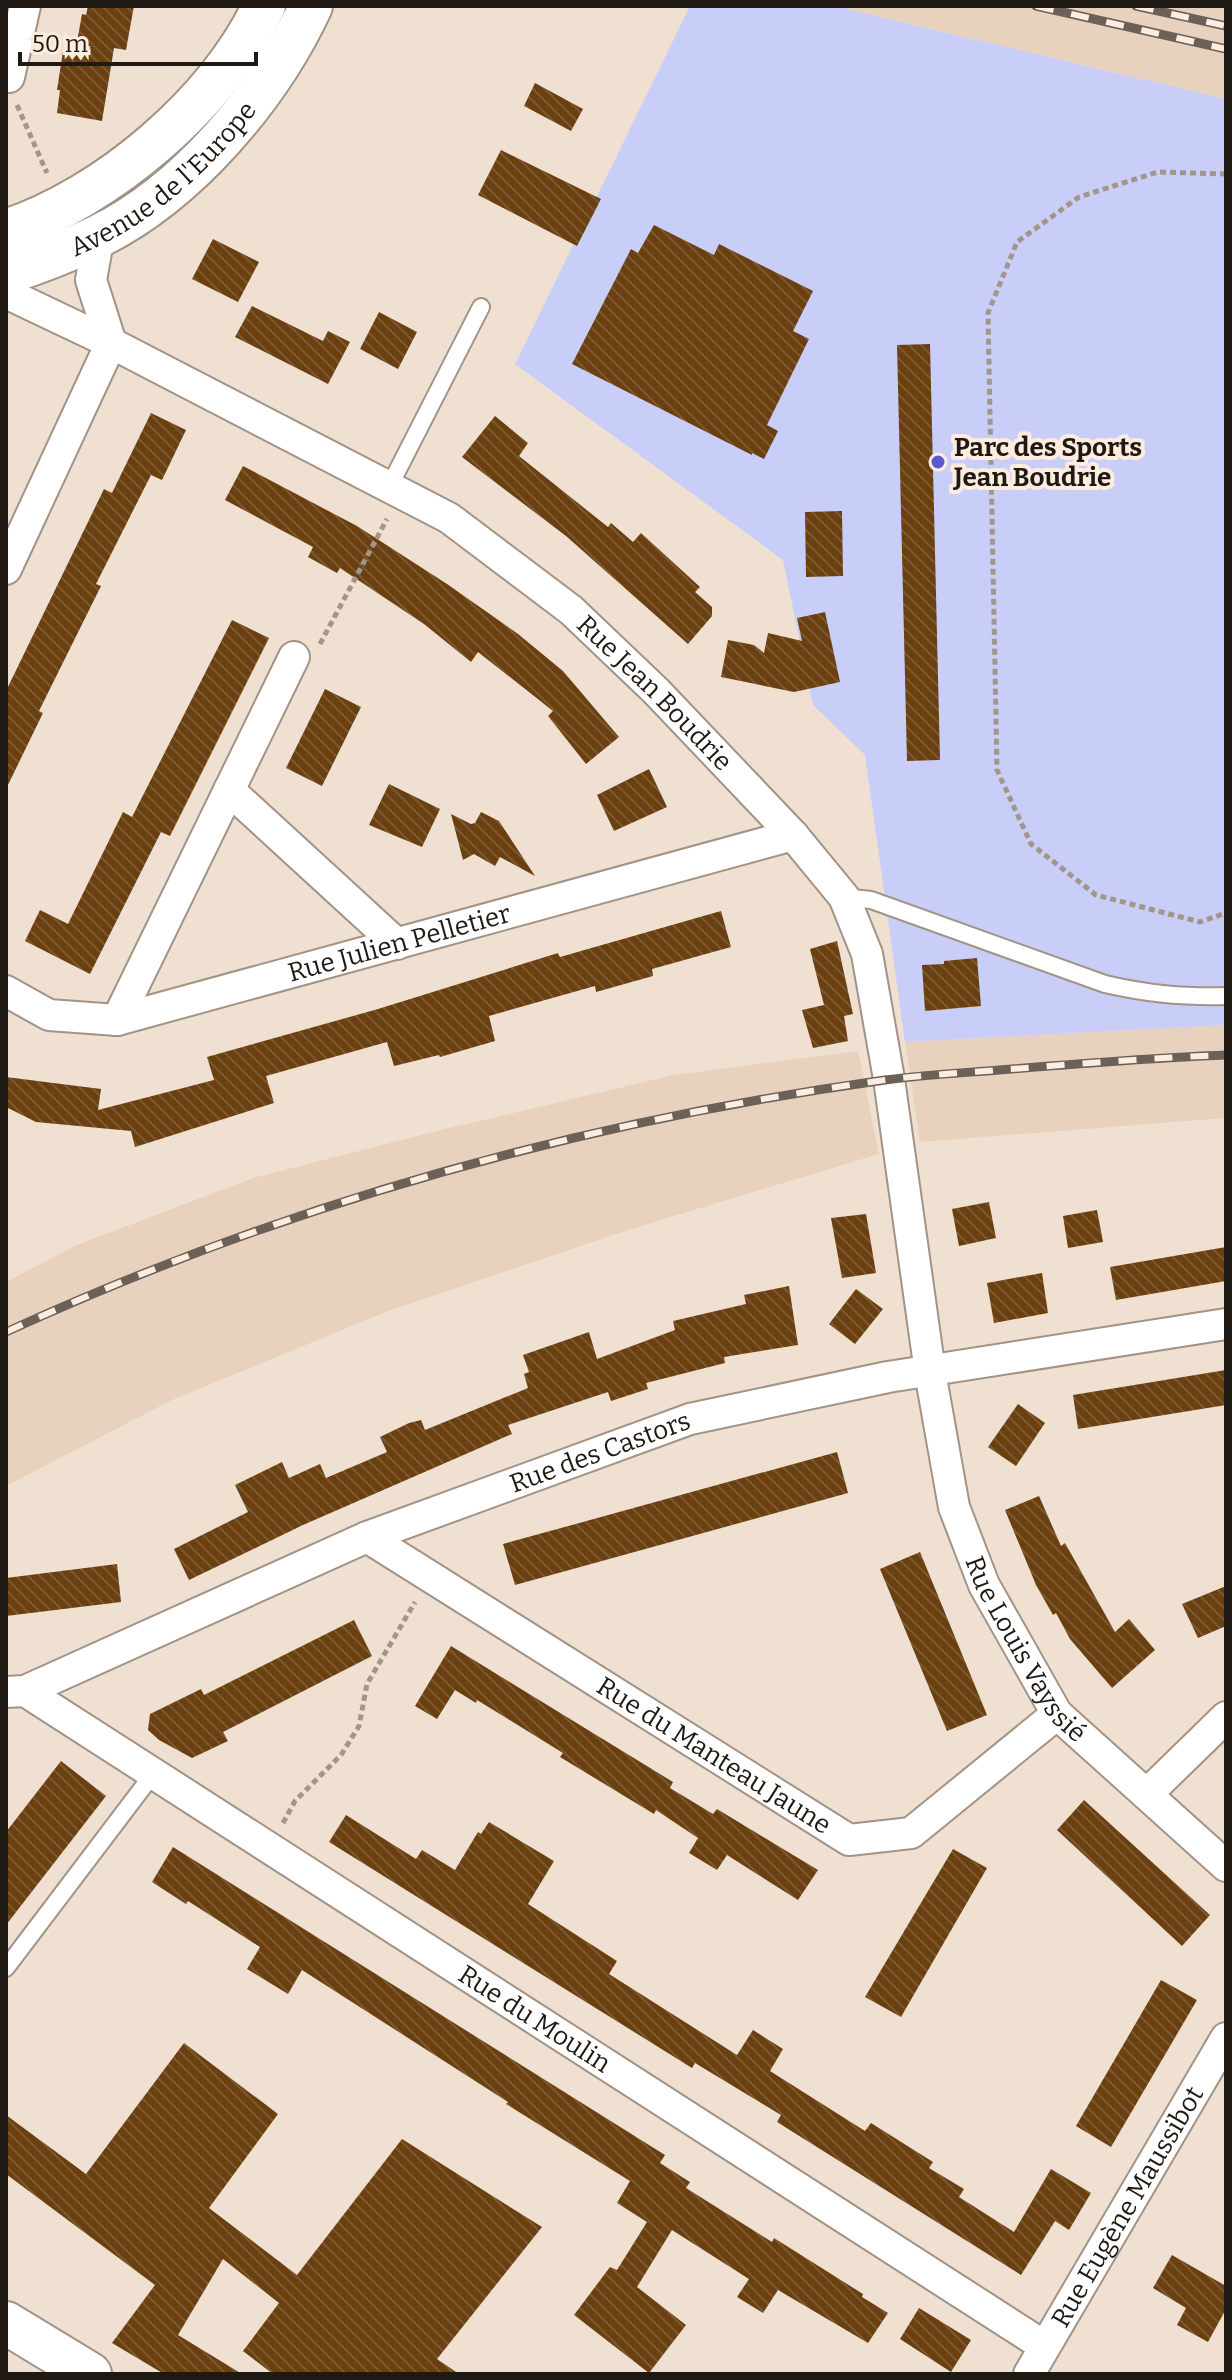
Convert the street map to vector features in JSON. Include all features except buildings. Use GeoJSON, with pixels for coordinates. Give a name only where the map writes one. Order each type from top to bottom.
{"type":"FeatureCollection","features":[{"type":"Feature","properties":{"kind":"main road","name":"Avenue de l'Europe"},"geometry":{"type":"LineString","coordinates":[[6,231],[63,207],[133,160],[200,98],[243,43],[264,6]]}},
{"type":"Feature","properties":{"kind":"main road","name":"Avenue de l'Europe"},"geometry":{"type":"LineString","coordinates":[[6,273],[99,236],[168,190],[211,149],[272,74],[311,6]]}},
{"type":"Feature","properties":{"kind":"main road"},"geometry":{"type":"LineString","coordinates":[[6,2324],[90,2374]]}},
{"type":"Feature","properties":{"kind":"street"},"geometry":{"type":"LineString","coordinates":[[8,77],[25,6]]}},
{"type":"Feature","properties":{"kind":"street"},"geometry":{"type":"LineString","coordinates":[[6,569],[111,343],[91,280],[99,236]]}},
{"type":"Feature","properties":{"kind":"street","name":"Rue Jean Boudrie"},"geometry":{"type":"LineString","coordinates":[[6,293],[111,343],[449,518],[571,610],[656,691],[793,835],[844,897],[867,954],[889,1079],[930,1372]]}},
{"type":"Feature","properties":{"kind":"street"},"geometry":{"type":"LineString","coordinates":[[117,1020],[294,657]]}},
{"type":"Feature","properties":{"kind":"street"},"geometry":{"type":"LineString","coordinates":[[229,790],[397,944]]}},
{"type":"Feature","properties":{"kind":"street","name":"Rue Julien Pelletier"},"geometry":{"type":"LineString","coordinates":[[6,991],[49,1015],[117,1020],[793,835]]}},
{"type":"Feature","properties":{"kind":"street","name":"Rue des Castors"},"geometry":{"type":"LineString","coordinates":[[16,1692],[367,1537],[690,1419],[888,1377],[1226,1324]]}},
{"type":"Feature","properties":{"kind":"street","name":"Rue Louis Vayssié"},"geometry":{"type":"LineString","coordinates":[[930,1372],[954,1507],[984,1585],[1057,1714],[1226,1866]]}},
{"type":"Feature","properties":{"kind":"street","name":"Rue du Manteau Jaune"},"geometry":{"type":"LineString","coordinates":[[367,1537],[849,1840],[911,1833],[1057,1714]]}},
{"type":"Feature","properties":{"kind":"street","name":"Rue du Moulin"},"geometry":{"type":"LineString","coordinates":[[16,1692],[153,1774],[1044,2346]]}},
{"type":"Feature","properties":{"kind":"street"},"geometry":{"type":"LineString","coordinates":[[1147,1794],[1226,1717]]}},
{"type":"Feature","properties":{"kind":"street","name":"Rue Eugène Maussibot"},"geometry":{"type":"LineString","coordinates":[[1029,2374],[1222,2053]]}},
{"type":"Feature","properties":{"kind":"lane"},"geometry":{"type":"LineString","coordinates":[[395,490],[481,307]]}},
{"type":"Feature","properties":{"kind":"lane"},"geometry":{"type":"LineString","coordinates":[[844,897],[871,900],[1105,984],[1175,997],[1226,996]]}},
{"type":"Feature","properties":{"kind":"lane"},"geometry":{"type":"LineString","coordinates":[[6,1968],[153,1774]]}},
{"type":"Feature","properties":{"kind":"path"},"geometry":{"type":"LineString","coordinates":[[8,77],[17,109],[63,207]]}},
{"type":"Feature","properties":{"kind":"path"},"geometry":{"type":"LineString","coordinates":[[1226,174],[1158,172],[1079,197],[1017,242],[988,313],[997,770],[1031,844],[1096,895],[1200,922],[1226,913]]}},
{"type":"Feature","properties":{"kind":"path"},"geometry":{"type":"LineString","coordinates":[[294,657],[314,654],[395,490]]}},
{"type":"Feature","properties":{"kind":"path"},"geometry":{"type":"LineString","coordinates":[[270,1849],[295,1801],[341,1755],[359,1726],[367,1684],[430,1577]]}},
{"type":"Feature","properties":{"kind":"shaded area","name":"Parc des Sports Jean Boudrie"},"geometry":{"type":"Polygon","coordinates":[[[690,6],[834,6],[1226,99],[1226,1025],[905,1042],[865,755],[813,705],[783,560],[515,364],[690,6]]]}},
{"type":"Feature","properties":{"kind":"shaded area"},"geometry":{"type":"Polygon","coordinates":[[[834,6],[1226,6],[1226,99],[834,6]]]}},
{"type":"Feature","properties":{"kind":"shaded area"},"geometry":{"type":"Polygon","coordinates":[[[1226,1025],[1226,1118],[920,1142],[905,1042],[1226,1025]]]}},
{"type":"Feature","properties":{"kind":"shaded area"},"geometry":{"type":"Polygon","coordinates":[[[858,1051],[879,1154],[628,1230],[391,1310],[172,1400],[6,1486],[6,1282],[77,1245],[253,1178],[441,1130],[674,1075],[858,1051]]]}},
{"type":"Feature","properties":{"kind":"railway"},"geometry":{"type":"LineString","coordinates":[[1036,6],[1226,49]]}},
{"type":"Feature","properties":{"kind":"railway"},"geometry":{"type":"LineString","coordinates":[[1136,6],[1226,26]]}},
{"type":"Feature","properties":{"kind":"railway"},"geometry":{"type":"LineString","coordinates":[[6,1332],[112,1286],[327,1207],[547,1144],[659,1119],[885,1080],[1084,1063],[1226,1055]]}},
{"type":"Feature","properties":{"kind":"place","name":"Parc des Sports Jean Boudrie"},"geometry":{"type":"Point","coordinates":[938,462]}}]}
